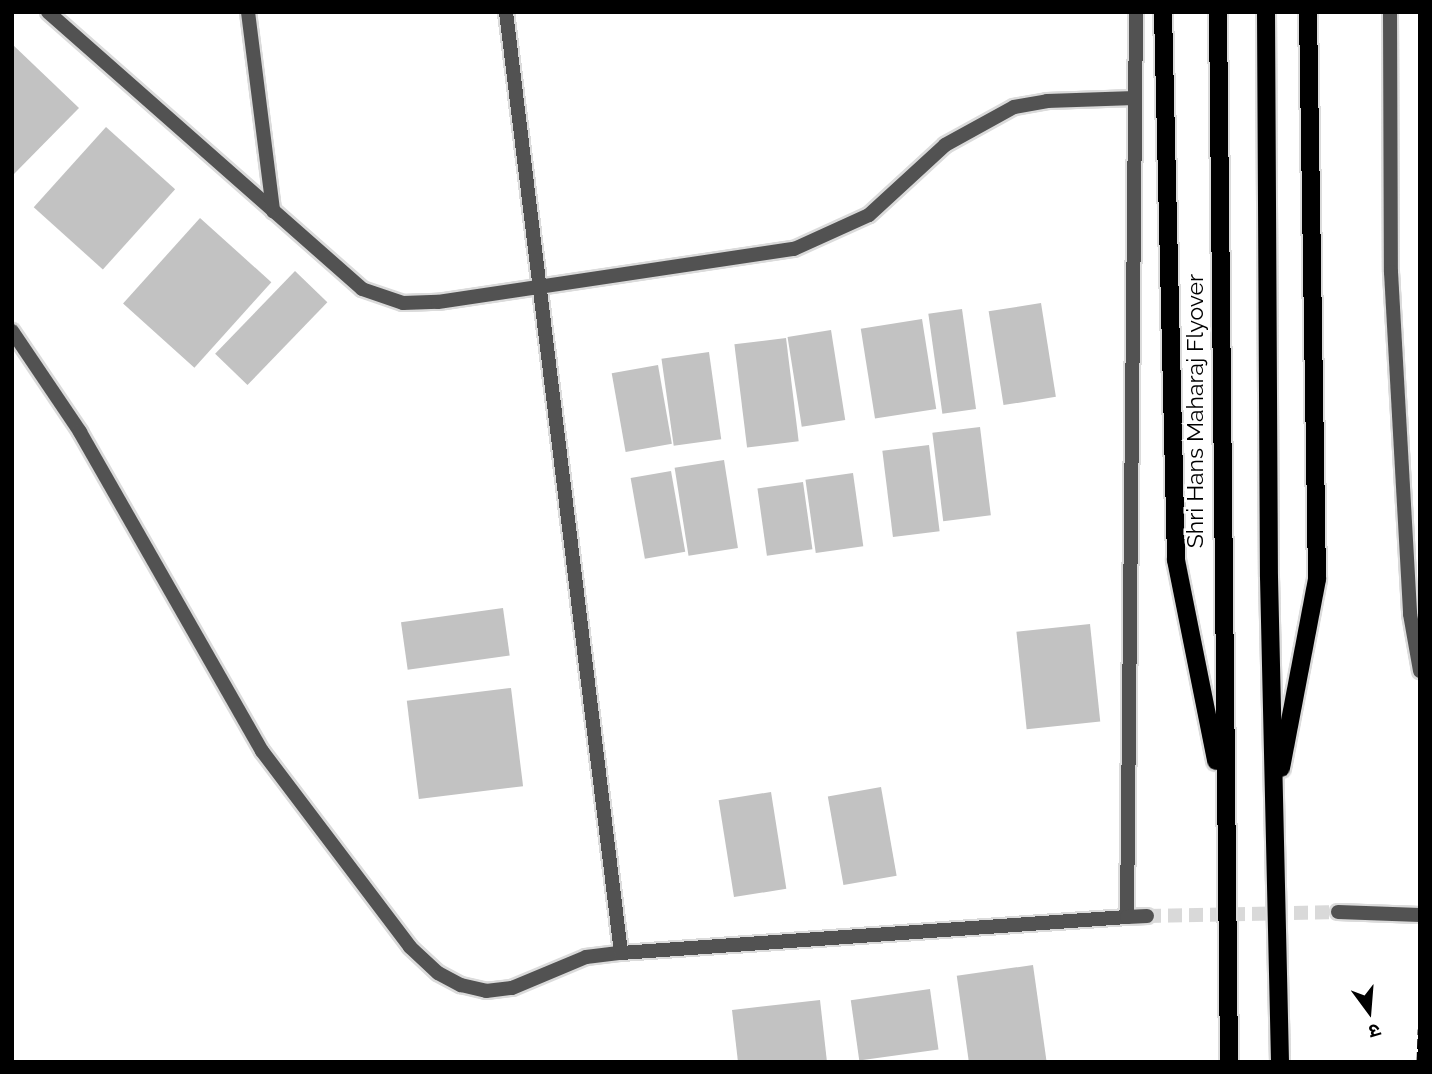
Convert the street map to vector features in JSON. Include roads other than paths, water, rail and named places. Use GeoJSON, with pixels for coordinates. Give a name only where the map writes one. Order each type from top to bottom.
{"type":"FeatureCollection","features":[{"type":"Feature","properties":{"kind":"main road"},"geometry":{"type":"LineString","coordinates":[[1163,12],[1176,560],[1225,809],[1229,1062]]}},
{"type":"Feature","properties":{"kind":"main road","name":"Shri Hans Maharaj Flyover"},"geometry":{"type":"LineString","coordinates":[[1218,12],[1225,809]]}},
{"type":"Feature","properties":{"kind":"main road"},"geometry":{"type":"LineString","coordinates":[[1266,12],[1269,577],[1280,1062]]}},
{"type":"Feature","properties":{"kind":"main road"},"geometry":{"type":"LineString","coordinates":[[1275,803],[1317,579],[1308,12]]}},
{"type":"Feature","properties":{"kind":"street"},"geometry":{"type":"LineString","coordinates":[[48,12],[362,289],[403,303],[794,249],[869,215],[944,145],[1014,107],[1047,101],[1135,98]]}},
{"type":"Feature","properties":{"kind":"street"},"geometry":{"type":"LineString","coordinates":[[248,12],[273,211]]}},
{"type":"Feature","properties":{"kind":"street"},"geometry":{"type":"LineString","coordinates":[[506,12],[537,286],[621,953]]}},
{"type":"Feature","properties":{"kind":"street"},"geometry":{"type":"LineString","coordinates":[[1127,917],[1136,12]]}},
{"type":"Feature","properties":{"kind":"street"},"geometry":{"type":"LineString","coordinates":[[1390,12],[1391,272],[1410,614],[1420,671]]}},
{"type":"Feature","properties":{"kind":"street"},"geometry":{"type":"LineString","coordinates":[[12,331],[80,432],[262,751],[410,947],[438,973],[461,985],[486,991],[512,988],[586,957],[621,953],[1147,916]]}},
{"type":"Feature","properties":{"kind":"street"},"geometry":{"type":"LineString","coordinates":[[1338,912],[1420,915]]}},
{"type":"Feature","properties":{"kind":"tunnel"},"geometry":{"type":"LineString","coordinates":[[1147,916],[1338,912]]}},
{"type":"Feature","properties":{"kind":"railway"},"geometry":{"type":"LineString","coordinates":[[1419,1062],[1420,1029]]}}]}
